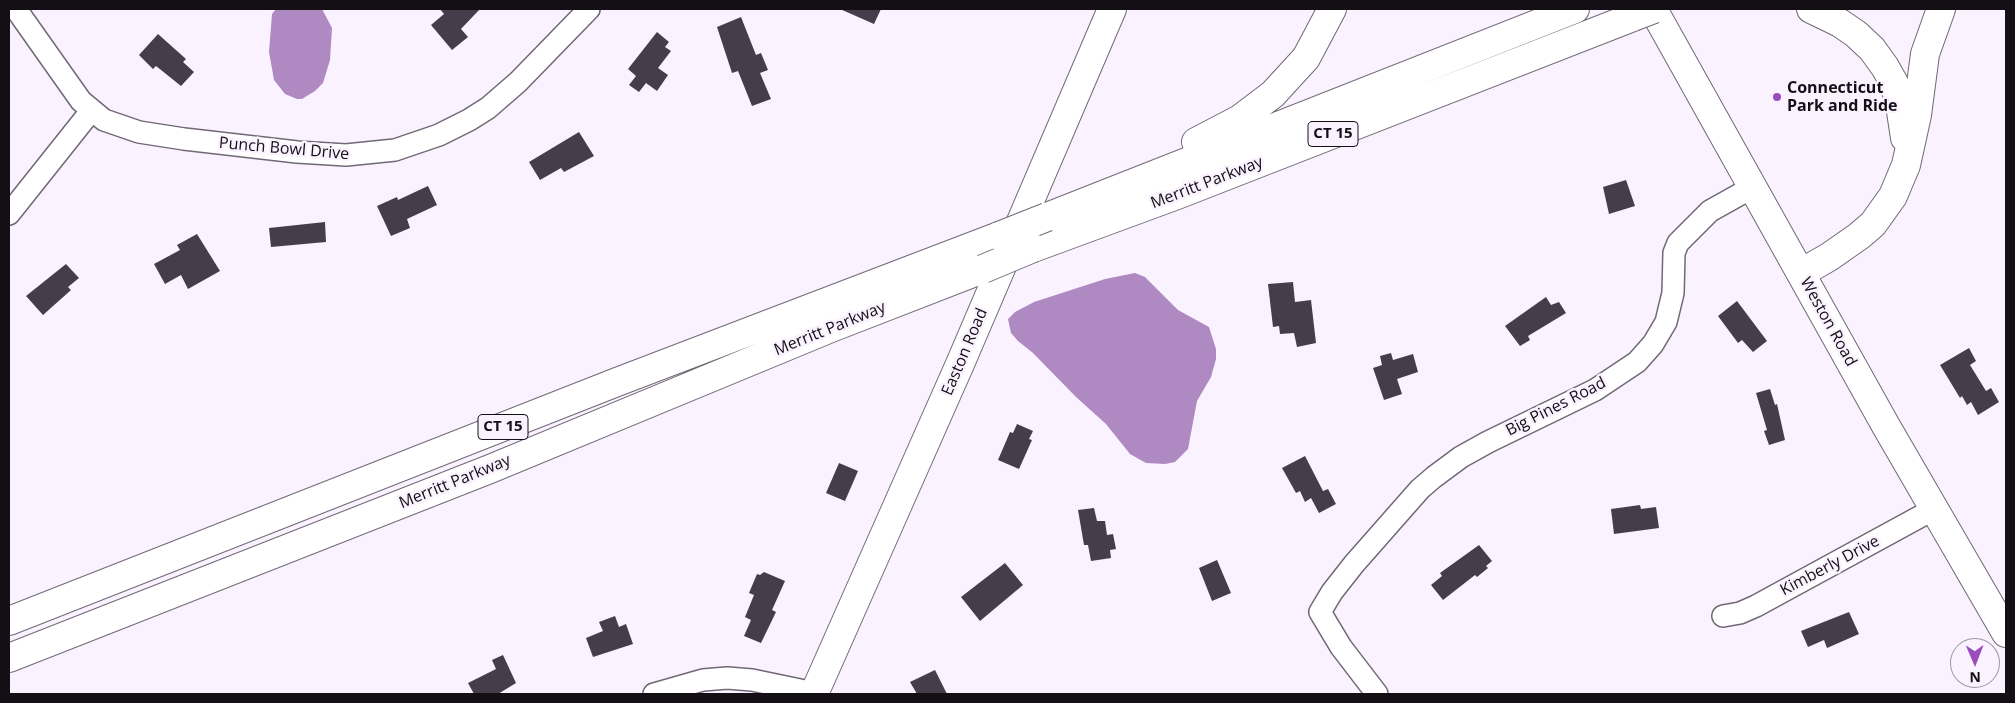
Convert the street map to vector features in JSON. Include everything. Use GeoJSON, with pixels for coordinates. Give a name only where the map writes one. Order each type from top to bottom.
{"type":"FeatureCollection","features":[{"type":"Feature","properties":{"kind":"main road","name":"Easton Road"},"geometry":{"type":"LineString","coordinates":[[816,694],[1112,9]]}},
{"type":"Feature","properties":{"kind":"main road"},"geometry":{"type":"LineString","coordinates":[[1047,217],[1184,149],[1240,119],[1259,106],[1306,58],[1332,9]]}},
{"type":"Feature","properties":{"kind":"main road","name":"Merritt Parkway"},"geometry":{"type":"LineString","coordinates":[[9,621],[617,382],[1047,217],[1575,9]]}},
{"type":"Feature","properties":{"kind":"main road"},"geometry":{"type":"LineString","coordinates":[[1811,9],[1840,23],[1856,34],[1885,67],[1894,83],[1900,105],[1908,153]]}},
{"type":"Feature","properties":{"kind":"main road"},"geometry":{"type":"LineString","coordinates":[[1801,273],[1845,247],[1874,224],[1884,211],[1901,180],[1917,115],[1925,54],[1940,9]]}},
{"type":"Feature","properties":{"kind":"main road","name":"Merritt Parkway"},"geometry":{"type":"LineString","coordinates":[[9,658],[490,469],[831,328],[1032,248],[1416,103],[1646,12]]}},
{"type":"Feature","properties":{"kind":"main road","name":"Weston Road"},"geometry":{"type":"LineString","coordinates":[[1646,12],[1753,187],[2006,633]]}},
{"type":"Feature","properties":{"kind":"street","name":"Punch Bowl Drive"},"geometry":{"type":"LineString","coordinates":[[16,9],[71,88],[91,112],[104,120],[126,129],[184,139],[328,155],[364,154],[396,150],[439,135],[488,108],[518,82],[589,9]]}},
{"type":"Feature","properties":{"kind":"street"},"geometry":{"type":"LineString","coordinates":[[9,214],[91,112]]}},
{"type":"Feature","properties":{"kind":"street","name":"Big Pines Road"},"geometry":{"type":"LineString","coordinates":[[1377,694],[1341,647],[1320,612],[1354,564],[1420,489],[1461,457],[1595,390],[1637,362],[1653,344],[1666,322],[1673,293],[1674,252],[1678,242],[1710,211],[1753,187]]}},
{"type":"Feature","properties":{"kind":"street","name":"Kimberly Drive"},"geometry":{"type":"LineString","coordinates":[[1723,616],[1740,614],[1756,606],[1934,509]]}},
{"type":"Feature","properties":{"kind":"street"},"geometry":{"type":"LineString","coordinates":[[654,694],[695,682],[727,678],[752,680],[816,694]]}},
{"type":"Feature","properties":{"kind":"shaded area"},"geometry":{"type":"Polygon","coordinates":[[[276,9],[322,9],[332,28],[330,60],[323,83],[315,91],[302,99],[285,94],[274,80],[269,52],[272,14],[276,9]]]}},
{"type":"Feature","properties":{"kind":"shaded area"},"geometry":{"type":"Polygon","coordinates":[[[1135,273],[1145,277],[1178,310],[1209,327],[1216,349],[1216,359],[1211,377],[1197,401],[1188,449],[1175,462],[1165,464],[1146,463],[1130,454],[1106,424],[1076,397],[1033,353],[1018,341],[1011,333],[1008,319],[1015,312],[1034,302],[1105,279],[1135,273]]]}},
{"type":"Feature","properties":{"kind":"building"},"geometry":{"type":"Polygon","coordinates":[[[440,9],[480,9],[461,29],[468,37],[452,50],[431,25],[444,14],[440,9]]]}},
{"type":"Feature","properties":{"kind":"building"},"geometry":{"type":"Polygon","coordinates":[[[840,9],[881,9],[874,24],[840,9]]]}},
{"type":"Feature","properties":{"kind":"building"},"geometry":{"type":"Polygon","coordinates":[[[741,17],[756,55],[761,53],[768,70],[760,73],[771,99],[752,106],[738,71],[732,73],[717,27],[741,17]]]}},
{"type":"Feature","properties":{"kind":"building"},"geometry":{"type":"Polygon","coordinates":[[[657,32],[669,42],[665,47],[671,51],[658,68],[668,75],[657,91],[646,83],[639,92],[629,85],[636,76],[628,69],[657,32]]]}},
{"type":"Feature","properties":{"kind":"building"},"geometry":{"type":"Polygon","coordinates":[[[158,34],[186,59],[183,62],[194,72],[181,86],[156,66],[153,69],[139,55],[158,34]]]}},
{"type":"Feature","properties":{"kind":"building"},"geometry":{"type":"Polygon","coordinates":[[[579,132],[594,156],[564,172],[561,168],[540,180],[529,162],[579,132]]]}},
{"type":"Feature","properties":{"kind":"building"},"geometry":{"type":"Polygon","coordinates":[[[1626,180],[1635,206],[1609,214],[1603,187],[1626,180]]]}},
{"type":"Feature","properties":{"kind":"building"},"geometry":{"type":"Polygon","coordinates":[[[428,186],[437,205],[407,219],[410,228],[391,236],[377,206],[397,197],[398,200],[428,186]]]}},
{"type":"Feature","properties":{"kind":"building"},"geometry":{"type":"Polygon","coordinates":[[[325,222],[326,242],[271,247],[269,228],[325,222]]]}},
{"type":"Feature","properties":{"kind":"building"},"geometry":{"type":"Polygon","coordinates":[[[197,234],[220,271],[188,289],[181,275],[165,284],[154,264],[180,250],[177,245],[197,234]]]}},
{"type":"Feature","properties":{"kind":"building"},"geometry":{"type":"Polygon","coordinates":[[[66,264],[79,278],[68,287],[71,290],[43,315],[26,296],[66,264]]]}},
{"type":"Feature","properties":{"kind":"building"},"geometry":{"type":"Polygon","coordinates":[[[1293,282],[1295,302],[1311,300],[1316,343],[1297,347],[1294,333],[1280,334],[1279,326],[1273,327],[1268,284],[1293,282]]]}},
{"type":"Feature","properties":{"kind":"building"},"geometry":{"type":"Polygon","coordinates":[[[1546,297],[1551,305],[1559,302],[1566,313],[1528,336],[1530,340],[1520,346],[1505,326],[1546,297]]]}},
{"type":"Feature","properties":{"kind":"building"},"geometry":{"type":"Polygon","coordinates":[[[1737,301],[1767,341],[1753,352],[1742,340],[1738,343],[1718,316],[1737,301]]]}},
{"type":"Feature","properties":{"kind":"building"},"geometry":{"type":"Polygon","coordinates":[[[1969,348],[1976,361],[1970,365],[1986,391],[1991,388],[1999,402],[1978,415],[1971,402],[1967,405],[1962,396],[1960,398],[1940,365],[1969,348]]]}},
{"type":"Feature","properties":{"kind":"building"},"geometry":{"type":"Polygon","coordinates":[[[1391,353],[1393,360],[1413,354],[1418,372],[1397,379],[1402,394],[1384,400],[1373,368],[1382,365],[1380,356],[1391,353]]]}},
{"type":"Feature","properties":{"kind":"building"},"geometry":{"type":"Polygon","coordinates":[[[1770,389],[1775,405],[1777,404],[1785,440],[1769,445],[1764,431],[1767,430],[1756,393],[1770,389]]]}},
{"type":"Feature","properties":{"kind":"building"},"geometry":{"type":"Polygon","coordinates":[[[1017,424],[1033,431],[1029,439],[1032,440],[1019,469],[998,460],[1010,432],[1013,433],[1017,424]]]}},
{"type":"Feature","properties":{"kind":"building"},"geometry":{"type":"Polygon","coordinates":[[[1305,456],[1323,491],[1328,489],[1336,504],[1319,513],[1311,498],[1305,502],[1300,491],[1296,493],[1282,468],[1305,456]]]}},
{"type":"Feature","properties":{"kind":"building"},"geometry":{"type":"Polygon","coordinates":[[[839,463],[858,471],[845,501],[826,493],[839,463]]]}},
{"type":"Feature","properties":{"kind":"building"},"geometry":{"type":"Polygon","coordinates":[[[1640,505],[1641,509],[1656,507],[1659,528],[1614,534],[1611,509],[1640,505]]]}},
{"type":"Feature","properties":{"kind":"building"},"geometry":{"type":"Polygon","coordinates":[[[1094,508],[1097,521],[1105,521],[1107,535],[1113,534],[1116,549],[1110,550],[1111,558],[1091,561],[1088,545],[1084,545],[1078,510],[1094,508]]]}},
{"type":"Feature","properties":{"kind":"building"},"geometry":{"type":"Polygon","coordinates":[[[1479,545],[1492,561],[1486,566],[1488,568],[1477,577],[1475,575],[1443,600],[1431,585],[1442,576],[1440,573],[1479,545]]]}},
{"type":"Feature","properties":{"kind":"building"},"geometry":{"type":"Polygon","coordinates":[[[1217,560],[1231,593],[1212,601],[1199,568],[1217,560]]]}},
{"type":"Feature","properties":{"kind":"building"},"geometry":{"type":"Polygon","coordinates":[[[1005,563],[1023,585],[980,621],[961,597],[1005,563]]]}},
{"type":"Feature","properties":{"kind":"building"},"geometry":{"type":"Polygon","coordinates":[[[764,572],[785,581],[772,610],[776,612],[761,643],[744,636],[751,620],[745,617],[754,595],[749,593],[757,574],[760,575],[764,572]]]}},
{"type":"Feature","properties":{"kind":"building"},"geometry":{"type":"Polygon","coordinates":[[[1849,612],[1859,634],[1827,648],[1824,640],[1808,647],[1801,631],[1849,612]]]}},
{"type":"Feature","properties":{"kind":"building"},"geometry":{"type":"Polygon","coordinates":[[[615,616],[619,627],[626,624],[633,644],[593,657],[586,638],[603,631],[599,622],[615,616]]]}},
{"type":"Feature","properties":{"kind":"building"},"geometry":{"type":"Polygon","coordinates":[[[503,655],[516,683],[498,694],[474,694],[468,683],[496,669],[492,660],[503,655]]]}},
{"type":"Feature","properties":{"kind":"building"},"geometry":{"type":"Polygon","coordinates":[[[935,670],[947,694],[917,694],[910,682],[935,670]]]}},
{"type":"Feature","properties":{"kind":"place","name":"Connecticut Park and Ride"},"geometry":{"type":"Point","coordinates":[1777,97]}}]}
